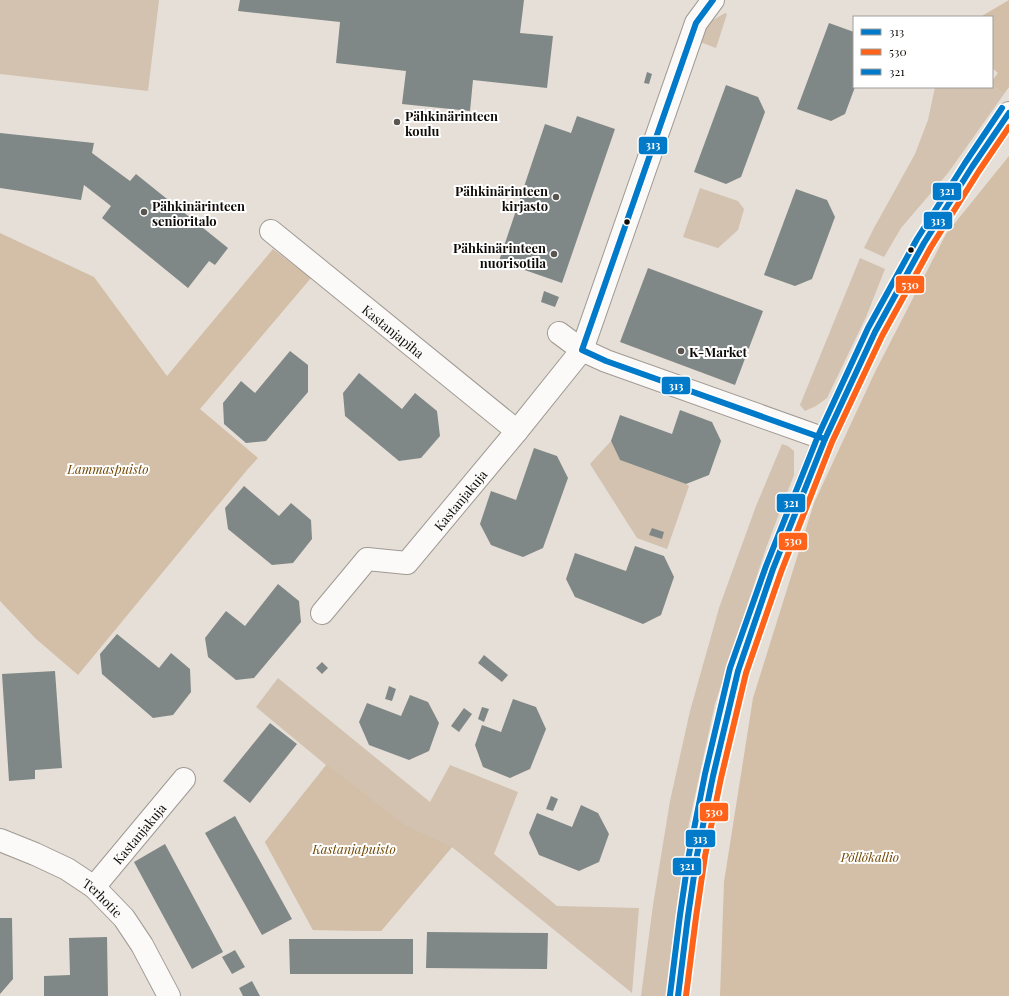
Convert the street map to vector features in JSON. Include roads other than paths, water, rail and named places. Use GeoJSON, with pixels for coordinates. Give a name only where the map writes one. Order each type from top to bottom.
{"type":"FeatureCollection","features":[{"type":"Feature","properties":{"kind":"street","name":"Kastanjakuja"},"geometry":{"type":"LineString","coordinates":[[322,614],[367,558],[407,563],[582,350],[696,23],[713,0]]}},
{"type":"Feature","properties":{"kind":"street"},"geometry":{"type":"LineString","coordinates":[[678,996],[697,855],[713,776],[738,671],[773,569],[825,439],[875,332],[924,243],[1009,113]]}},
{"type":"Feature","properties":{"kind":"street","name":"Kastanjapiha"},"geometry":{"type":"LineString","coordinates":[[270,231],[517,431]]}},
{"type":"Feature","properties":{"kind":"street"},"geometry":{"type":"LineString","coordinates":[[559,333],[582,350],[606,361],[825,439]]}},
{"type":"Feature","properties":{"kind":"street","name":"Kastanjakuja"},"geometry":{"type":"LineString","coordinates":[[94,887],[184,779]]}},
{"type":"Feature","properties":{"kind":"street","name":"Terhotie"},"geometry":{"type":"LineString","coordinates":[[0,840],[67,869],[94,887],[124,918],[169,996]]}},
{"type":"Feature","properties":{"kind":"place","name":"Pähkinärinteen koulu"},"geometry":{"type":"Point","coordinates":[397,122]}},
{"type":"Feature","properties":{"kind":"place","name":"Pähkinärinteen kirjasto"},"geometry":{"type":"Point","coordinates":[556,197]}},
{"type":"Feature","properties":{"kind":"place","name":"Pähkinärinteen senioritalo"},"geometry":{"type":"Point","coordinates":[144,212]}},
{"type":"Feature","properties":{"kind":"place","name":"Pähkinärinteen nuorisotila"},"geometry":{"type":"Point","coordinates":[554,254]}},
{"type":"Feature","properties":{"kind":"place","name":"K-Market"},"geometry":{"type":"Point","coordinates":[681,351]}},
{"type":"Feature","properties":{"kind":"park label","name":"Lammaspuisto"},"geometry":{"type":"Point","coordinates":[108,468]}},
{"type":"Feature","properties":{"kind":"park label","name":"Kastanjapuisto"},"geometry":{"type":"Point","coordinates":[354,848]}},
{"type":"Feature","properties":{"kind":"park label","name":"Pöllökallio"},"geometry":{"type":"Point","coordinates":[870,856]}}]}
